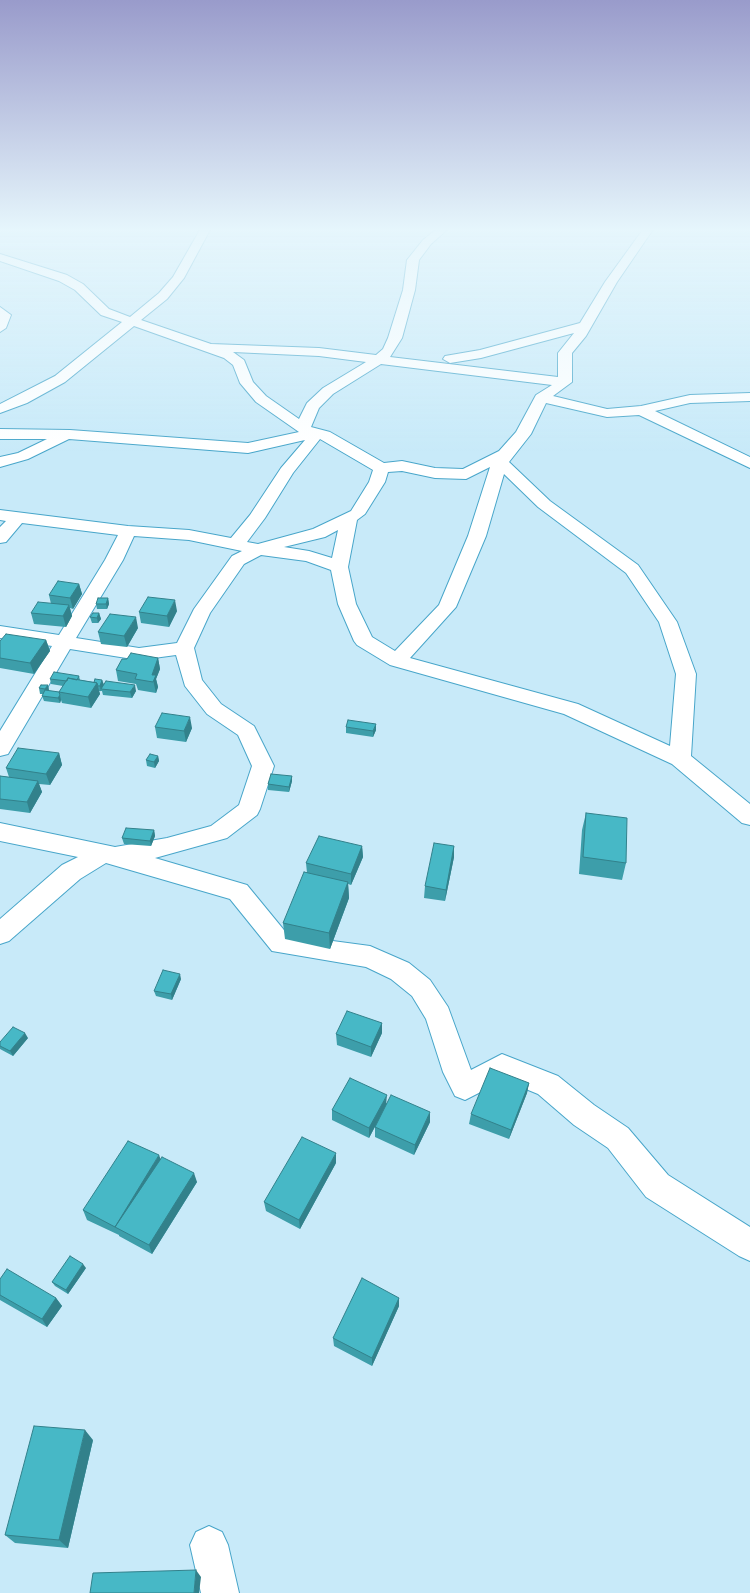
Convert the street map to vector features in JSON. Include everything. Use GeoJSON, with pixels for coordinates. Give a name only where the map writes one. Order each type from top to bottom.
{"type":"FeatureCollection","features":[{"type":"Feature","properties":{"kind":"street"},"geometry":{"type":"LineString","coordinates":[[95,302],[105,312],[229,355],[238,363],[248,383],[261,400],[308,431],[325,435],[381,468],[402,466],[435,473],[466,474],[526,489]]}},
{"type":"Feature","properties":{"kind":"street"},"geometry":{"type":"LineString","coordinates":[[0,409],[22,400],[60,379],[155,302]]}},
{"type":"Feature","properties":{"kind":"street"},"geometry":{"type":"LineString","coordinates":[[236,544],[257,518],[287,471],[313,439],[308,431],[312,406],[328,391],[378,360],[388,351],[405,302]]}},
{"type":"Feature","properties":{"kind":"street"},"geometry":{"type":"LineString","coordinates":[[565,382],[564,353],[585,326],[599,302]]}},
{"type":"Feature","properties":{"kind":"street"},"geometry":{"type":"LineString","coordinates":[[0,311],[5,316],[0,328]]}},
{"type":"Feature","properties":{"kind":"street"},"geometry":{"type":"LineString","coordinates":[[348,379],[417,363],[481,354],[585,326]]}},
{"type":"Feature","properties":{"kind":"street"},"geometry":{"type":"LineString","coordinates":[[210,347],[297,350],[565,382]]}},
{"type":"Feature","properties":{"kind":"street"},"geometry":{"type":"LineString","coordinates":[[397,661],[447,607],[476,536],[502,458],[523,434],[541,398],[565,382]]}},
{"type":"Feature","properties":{"kind":"street"},"geometry":{"type":"LineString","coordinates":[[541,398],[607,413],[641,410],[690,399],[750,397]]}},
{"type":"Feature","properties":{"kind":"street"},"geometry":{"type":"LineString","coordinates":[[641,410],[750,462]]}},
{"type":"Feature","properties":{"kind":"street"},"geometry":{"type":"LineString","coordinates":[[0,434],[70,435],[248,448],[308,431]]}},
{"type":"Feature","properties":{"kind":"street"},"geometry":{"type":"LineString","coordinates":[[0,462],[23,456],[70,435]]}},
{"type":"Feature","properties":{"kind":"street"},"geometry":{"type":"LineString","coordinates":[[466,474],[502,458]]}},
{"type":"Feature","properties":{"kind":"street"},"geometry":{"type":"LineString","coordinates":[[502,458],[526,489],[632,569],[668,622],[686,674],[680,759]]}},
{"type":"Feature","properties":{"kind":"street"},"geometry":{"type":"LineString","coordinates":[[0,934],[71,872],[109,854],[167,847],[219,832],[250,809],[263,766],[247,731],[214,709],[192,681],[184,648],[201,613],[238,560],[258,549],[318,533],[357,514],[377,482],[381,468]]}},
{"type":"Feature","properties":{"kind":"street"},"geometry":{"type":"LineString","coordinates":[[0,515],[128,531],[189,535],[258,549],[309,556],[339,567]]}},
{"type":"Feature","properties":{"kind":"street"},"geometry":{"type":"LineString","coordinates":[[0,538],[18,517]]}},
{"type":"Feature","properties":{"kind":"street"},"geometry":{"type":"LineString","coordinates":[[349,518],[339,567],[346,604],[364,640],[397,661],[570,709],[680,759],[750,816]]}},
{"type":"Feature","properties":{"kind":"street"},"geometry":{"type":"LineString","coordinates":[[0,749],[114,560],[128,531]]}},
{"type":"Feature","properties":{"kind":"street"},"geometry":{"type":"LineString","coordinates":[[0,632],[139,654],[184,648]]}},
{"type":"Feature","properties":{"kind":"street"},"geometry":{"type":"LineString","coordinates":[[0,832],[109,854],[238,892],[281,944],[370,956],[400,971],[421,988],[438,1015],[457,1072],[465,1087],[502,1067],[548,1085],[584,1115],[618,1138],[657,1186],[750,1245]]}},
{"type":"Feature","properties":{"kind":"street"},"geometry":{"type":"LineString","coordinates":[[209,1545],[220,1593]]}},
{"type":"Feature","properties":{"kind":"building"},"geometry":{"type":"Polygon","coordinates":[[[58,581],[79,584],[70,598],[49,595],[58,581]]]}},
{"type":"Feature","properties":{"kind":"building"},"geometry":{"type":"Polygon","coordinates":[[[148,597],[175,600],[167,616],[139,612],[148,597]]]}},
{"type":"Feature","properties":{"kind":"building"},"geometry":{"type":"Polygon","coordinates":[[[98,598],[108,598],[106,604],[96,604],[98,598]]]}},
{"type":"Feature","properties":{"kind":"building"},"geometry":{"type":"Polygon","coordinates":[[[38,602],[69,605],[63,616],[31,613],[38,602]]]}},
{"type":"Feature","properties":{"kind":"building"},"geometry":{"type":"Polygon","coordinates":[[[93,613],[99,613],[97,618],[90,617],[93,613]]]}},
{"type":"Feature","properties":{"kind":"building"},"geometry":{"type":"Polygon","coordinates":[[[110,614],[136,617],[124,636],[98,632],[110,614]]]}},
{"type":"Feature","properties":{"kind":"building"},"geometry":{"type":"Polygon","coordinates":[[[6,634],[46,640],[30,663],[0,658],[0,641],[6,634]]]}},
{"type":"Feature","properties":{"kind":"building"},"geometry":{"type":"Polygon","coordinates":[[[131,653],[158,658],[152,675],[156,675],[153,682],[135,679],[137,674],[116,670],[122,659],[127,659],[131,653]]]}},
{"type":"Feature","properties":{"kind":"building"},"geometry":{"type":"Polygon","coordinates":[[[54,672],[79,676],[77,680],[68,678],[67,681],[50,679],[54,672]]]}},
{"type":"Feature","properties":{"kind":"building"},"geometry":{"type":"Polygon","coordinates":[[[68,678],[97,683],[88,697],[59,692],[68,678]]]}},
{"type":"Feature","properties":{"kind":"building"},"geometry":{"type":"Polygon","coordinates":[[[95,679],[102,680],[100,686],[94,682],[95,679]]]}},
{"type":"Feature","properties":{"kind":"building"},"geometry":{"type":"Polygon","coordinates":[[[106,681],[135,685],[130,692],[101,689],[106,681]]]}},
{"type":"Feature","properties":{"kind":"building"},"geometry":{"type":"Polygon","coordinates":[[[41,685],[48,685],[45,689],[39,688],[41,685]]]}},
{"type":"Feature","properties":{"kind":"building"},"geometry":{"type":"Polygon","coordinates":[[[45,690],[59,692],[60,695],[58,698],[42,696],[45,690]]]}},
{"type":"Feature","properties":{"kind":"building"},"geometry":{"type":"Polygon","coordinates":[[[162,713],[190,717],[184,731],[155,727],[162,713]]]}},
{"type":"Feature","properties":{"kind":"building"},"geometry":{"type":"Polygon","coordinates":[[[348,720],[376,724],[373,731],[346,727],[348,720]]]}},
{"type":"Feature","properties":{"kind":"building"},"geometry":{"type":"Polygon","coordinates":[[[18,748],[59,753],[46,774],[6,768],[18,748]]]}},
{"type":"Feature","properties":{"kind":"building"},"geometry":{"type":"Polygon","coordinates":[[[150,754],[158,756],[154,762],[146,760],[150,754]]]}},
{"type":"Feature","properties":{"kind":"building"},"geometry":{"type":"Polygon","coordinates":[[[271,774],[292,776],[289,787],[268,784],[271,774]]]}},
{"type":"Feature","properties":{"kind":"building"},"geometry":{"type":"Polygon","coordinates":[[[0,776],[38,781],[27,802],[0,799],[0,776]]]}},
{"type":"Feature","properties":{"kind":"building"},"geometry":{"type":"Polygon","coordinates":[[[586,813],[627,818],[626,863],[583,857],[586,813]]]}},
{"type":"Feature","properties":{"kind":"building"},"geometry":{"type":"Polygon","coordinates":[[[126,828],[154,830],[150,841],[122,838],[126,828]]]}},
{"type":"Feature","properties":{"kind":"building"},"geometry":{"type":"Polygon","coordinates":[[[319,836],[362,846],[351,874],[306,863],[319,836]]]}},
{"type":"Feature","properties":{"kind":"building"},"geometry":{"type":"Polygon","coordinates":[[[434,843],[454,846],[446,890],[425,886],[434,843]]]}},
{"type":"Feature","properties":{"kind":"building"},"geometry":{"type":"Polygon","coordinates":[[[304,872],[348,882],[329,933],[283,923],[304,872]]]}},
{"type":"Feature","properties":{"kind":"building"},"geometry":{"type":"Polygon","coordinates":[[[163,970],[180,974],[171,994],[154,991],[163,970]]]}},
{"type":"Feature","properties":{"kind":"building"},"geometry":{"type":"Polygon","coordinates":[[[347,1011],[382,1023],[371,1047],[336,1034],[347,1011]]]}},
{"type":"Feature","properties":{"kind":"building"},"geometry":{"type":"Polygon","coordinates":[[[13,1027],[25,1033],[10,1051],[0,1046],[0,1042],[13,1027]]]}},
{"type":"Feature","properties":{"kind":"building"},"geometry":{"type":"Polygon","coordinates":[[[490,1068],[529,1083],[511,1130],[471,1114],[490,1068]]]}},
{"type":"Feature","properties":{"kind":"building"},"geometry":{"type":"Polygon","coordinates":[[[350,1078],[387,1095],[369,1128],[332,1110],[350,1078]]]}},
{"type":"Feature","properties":{"kind":"building"},"geometry":{"type":"Polygon","coordinates":[[[391,1095],[430,1112],[415,1145],[375,1127],[391,1095]]]}},
{"type":"Feature","properties":{"kind":"building"},"geometry":{"type":"Polygon","coordinates":[[[302,1137],[336,1153],[299,1220],[264,1202],[302,1137]]]}},
{"type":"Feature","properties":{"kind":"building"},"geometry":{"type":"Polygon","coordinates":[[[128,1141],[159,1155],[115,1227],[83,1210],[128,1141]]]}},
{"type":"Feature","properties":{"kind":"building"},"geometry":{"type":"Polygon","coordinates":[[[162,1157],[194,1173],[149,1245],[115,1227],[162,1157]]]}},
{"type":"Feature","properties":{"kind":"building"},"geometry":{"type":"Polygon","coordinates":[[[70,1256],[83,1264],[66,1290],[52,1282],[70,1256]]]}},
{"type":"Feature","properties":{"kind":"building"},"geometry":{"type":"Polygon","coordinates":[[[7,1269],[56,1298],[42,1319],[0,1295],[0,1279],[7,1269]]]}},
{"type":"Feature","properties":{"kind":"building"},"geometry":{"type":"Polygon","coordinates":[[[362,1278],[399,1298],[372,1358],[333,1338],[362,1278]]]}},
{"type":"Feature","properties":{"kind":"building"},"geometry":{"type":"Polygon","coordinates":[[[34,1426],[85,1430],[59,1540],[5,1535],[34,1426]]]}},
{"type":"Feature","properties":{"kind":"building"},"geometry":{"type":"Polygon","coordinates":[[[196,1570],[194,1593],[90,1593],[93,1573],[196,1570]]]}}]}
